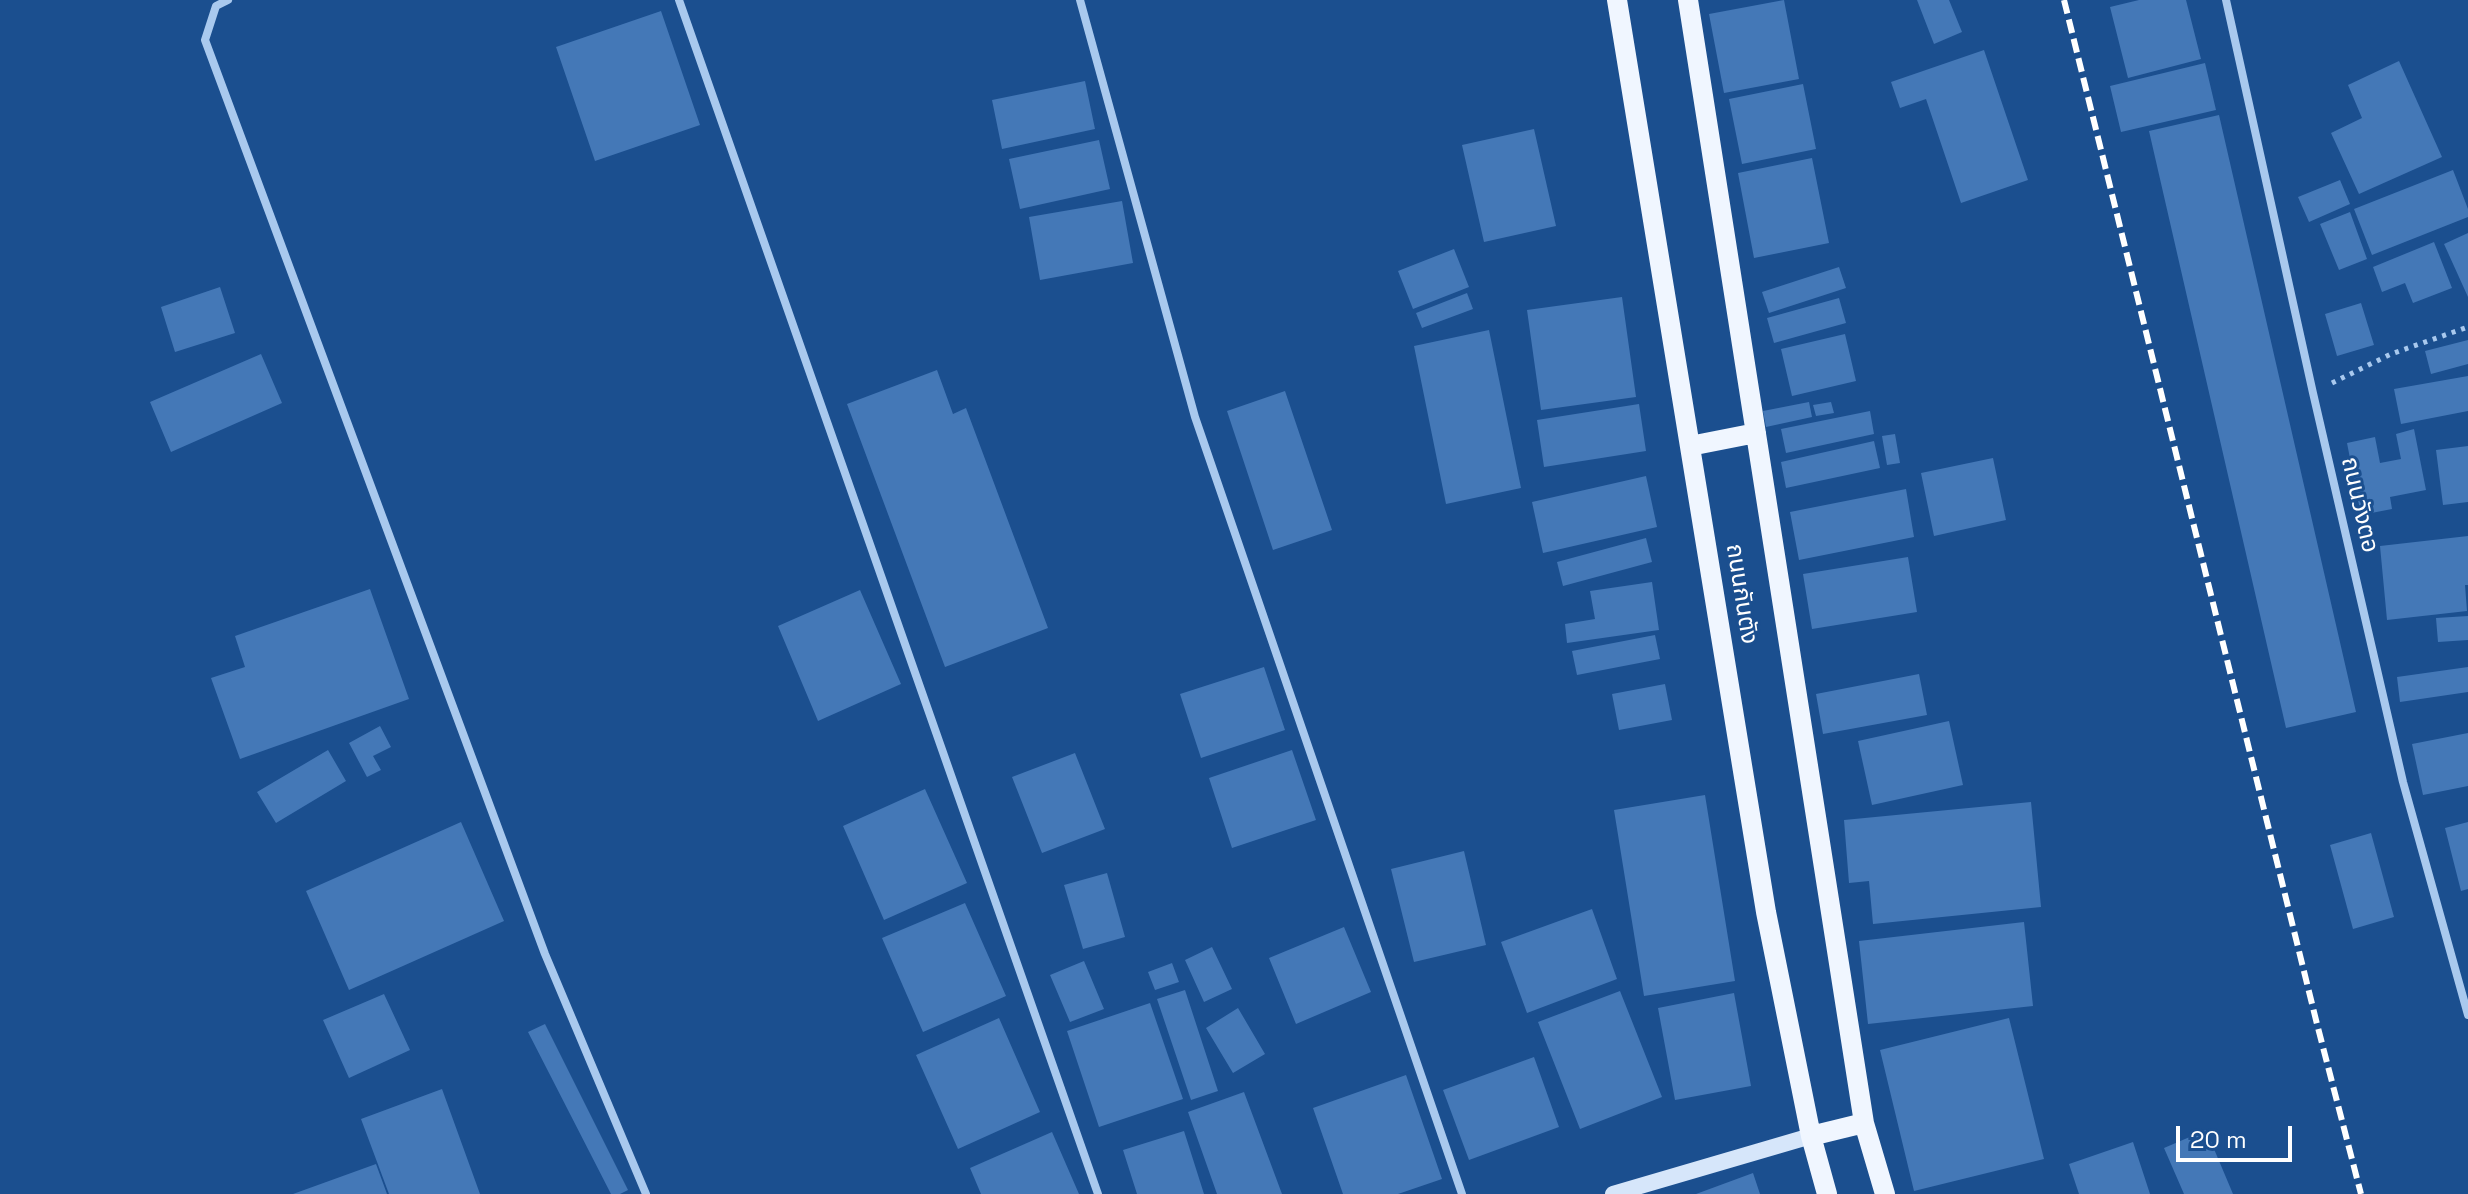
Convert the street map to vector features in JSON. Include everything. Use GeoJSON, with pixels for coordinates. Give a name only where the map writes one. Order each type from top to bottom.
{"type":"FeatureCollection","features":[{"type":"Feature","properties":{"kind":"main road","name":"ถนนกันตัง"},"geometry":{"type":"LineString","coordinates":[[1617,0],[1766,912],[1811,1136],[1827,1194]]}},
{"type":"Feature","properties":{"kind":"main road","name":"ถนนกันตัง"},"geometry":{"type":"LineString","coordinates":[[1688,0],[1864,1123],[1885,1194]]}},
{"type":"Feature","properties":{"kind":"main road"},"geometry":{"type":"LineString","coordinates":[[1690,446],[1756,433]]}},
{"type":"Feature","properties":{"kind":"main road"},"geometry":{"type":"LineString","coordinates":[[1811,1136],[1864,1123]]}},
{"type":"Feature","properties":{"kind":"street"},"geometry":{"type":"LineString","coordinates":[[228,0],[216,6],[205,40],[545,954],[646,1194]]}},
{"type":"Feature","properties":{"kind":"street"},"geometry":{"type":"LineString","coordinates":[[679,0],[1098,1194]]}},
{"type":"Feature","properties":{"kind":"street"},"geometry":{"type":"LineString","coordinates":[[1080,0],[1195,417],[1462,1194]]}},
{"type":"Feature","properties":{"kind":"street","name":"ถนนวังตอ"},"geometry":{"type":"LineString","coordinates":[[2226,0],[2403,782],[2468,1015]]}},
{"type":"Feature","properties":{"kind":"street"},"geometry":{"type":"LineString","coordinates":[[1613,1194],[1811,1136]]}},
{"type":"Feature","properties":{"kind":"path"},"geometry":{"type":"LineString","coordinates":[[2313,393],[2391,354],[2468,327]]}},
{"type":"Feature","properties":{"kind":"building"},"geometry":{"type":"Polygon","coordinates":[[[1784,0],[1799,79],[1724,93],[1709,14],[1784,0]]]}},
{"type":"Feature","properties":{"kind":"building"},"geometry":{"type":"Polygon","coordinates":[[[1917,0],[1949,0],[1962,32],[1934,44],[1917,0]]]}},
{"type":"Feature","properties":{"kind":"building"},"geometry":{"type":"Polygon","coordinates":[[[2139,0],[2186,0],[2201,59],[2128,78],[2110,7],[2139,0]]]}},
{"type":"Feature","properties":{"kind":"building"},"geometry":{"type":"Polygon","coordinates":[[[661,11],[700,125],[595,161],[556,47],[661,11]]]}},
{"type":"Feature","properties":{"kind":"building"},"geometry":{"type":"Polygon","coordinates":[[[1984,50],[2028,180],[1961,203],[1926,99],[1900,108],[1891,82],[1984,50]]]}},
{"type":"Feature","properties":{"kind":"building"},"geometry":{"type":"Polygon","coordinates":[[[2399,61],[2442,157],[2359,194],[2331,133],[2362,118],[2348,85],[2399,61]]]}},
{"type":"Feature","properties":{"kind":"building"},"geometry":{"type":"Polygon","coordinates":[[[2205,63],[2216,110],[2121,132],[2110,86],[2205,63]]]}},
{"type":"Feature","properties":{"kind":"building"},"geometry":{"type":"Polygon","coordinates":[[[1085,81],[1095,129],[1002,149],[992,100],[1085,81]]]}},
{"type":"Feature","properties":{"kind":"building"},"geometry":{"type":"Polygon","coordinates":[[[1803,84],[1816,149],[1742,164],[1729,99],[1803,84]]]}},
{"type":"Feature","properties":{"kind":"building"},"geometry":{"type":"Polygon","coordinates":[[[2219,115],[2356,712],[2286,728],[2149,131],[2219,115]]]}},
{"type":"Feature","properties":{"kind":"building"},"geometry":{"type":"Polygon","coordinates":[[[1534,129],[1556,226],[1484,242],[1462,145],[1534,129]]]}},
{"type":"Feature","properties":{"kind":"building"},"geometry":{"type":"Polygon","coordinates":[[[1099,140],[1110,189],[1020,209],[1009,159],[1099,140]]]}},
{"type":"Feature","properties":{"kind":"building"},"geometry":{"type":"Polygon","coordinates":[[[1812,158],[1829,243],[1754,258],[1738,173],[1812,158]]]}},
{"type":"Feature","properties":{"kind":"building"},"geometry":{"type":"Polygon","coordinates":[[[2453,170],[2468,209],[2468,217],[2372,255],[2354,209],[2453,170]]]}},
{"type":"Feature","properties":{"kind":"building"},"geometry":{"type":"Polygon","coordinates":[[[2340,180],[2350,204],[2309,222],[2298,197],[2340,180]]]}},
{"type":"Feature","properties":{"kind":"building"},"geometry":{"type":"Polygon","coordinates":[[[1122,201],[1133,263],[1040,280],[1029,217],[1122,201]]]}},
{"type":"Feature","properties":{"kind":"building"},"geometry":{"type":"Polygon","coordinates":[[[2350,212],[2367,259],[2339,270],[2320,224],[2350,212]]]}},
{"type":"Feature","properties":{"kind":"building"},"geometry":{"type":"Polygon","coordinates":[[[2468,233],[2468,297],[2444,244],[2468,233]]]}},
{"type":"Feature","properties":{"kind":"building"},"geometry":{"type":"Polygon","coordinates":[[[2434,242],[2452,288],[2413,303],[2405,283],[2382,292],[2373,267],[2434,242]]]}},
{"type":"Feature","properties":{"kind":"building"},"geometry":{"type":"Polygon","coordinates":[[[1454,249],[1469,287],[1413,309],[1398,271],[1454,249]]]}},
{"type":"Feature","properties":{"kind":"building"},"geometry":{"type":"Polygon","coordinates":[[[1839,267],[1846,288],[1769,313],[1762,292],[1839,267]]]}},
{"type":"Feature","properties":{"kind":"building"},"geometry":{"type":"Polygon","coordinates":[[[220,287],[235,333],[175,352],[161,307],[220,287]]]}},
{"type":"Feature","properties":{"kind":"building"},"geometry":{"type":"Polygon","coordinates":[[[1467,293],[1473,309],[1422,328],[1416,313],[1467,293]]]}},
{"type":"Feature","properties":{"kind":"building"},"geometry":{"type":"Polygon","coordinates":[[[1622,297],[1636,397],[1541,410],[1527,310],[1622,297]]]}},
{"type":"Feature","properties":{"kind":"building"},"geometry":{"type":"Polygon","coordinates":[[[1839,298],[1846,323],[1774,343],[1767,318],[1839,298]]]}},
{"type":"Feature","properties":{"kind":"building"},"geometry":{"type":"Polygon","coordinates":[[[2361,303],[2374,345],[2337,356],[2325,314],[2361,303]]]}},
{"type":"Feature","properties":{"kind":"building"},"geometry":{"type":"Polygon","coordinates":[[[1489,330],[1521,488],[1446,504],[1414,346],[1489,330]]]}},
{"type":"Feature","properties":{"kind":"building"},"geometry":{"type":"Polygon","coordinates":[[[1845,334],[1856,381],[1792,396],[1781,349],[1845,334]]]}},
{"type":"Feature","properties":{"kind":"building"},"geometry":{"type":"Polygon","coordinates":[[[2468,340],[2468,364],[2431,374],[2425,351],[2468,340]]]}},
{"type":"Feature","properties":{"kind":"building"},"geometry":{"type":"Polygon","coordinates":[[[261,354],[282,403],[171,452],[150,402],[261,354]]]}},
{"type":"Feature","properties":{"kind":"building"},"geometry":{"type":"Polygon","coordinates":[[[937,370],[953,414],[966,408],[1048,628],[945,667],[847,404],[937,370]]]}},
{"type":"Feature","properties":{"kind":"building"},"geometry":{"type":"Polygon","coordinates":[[[2468,376],[2468,411],[2401,424],[2394,389],[2468,376]]]}},
{"type":"Feature","properties":{"kind":"building"},"geometry":{"type":"Polygon","coordinates":[[[1285,391],[1332,530],[1273,550],[1227,411],[1285,391]]]}},
{"type":"Feature","properties":{"kind":"building"},"geometry":{"type":"Polygon","coordinates":[[[1809,402],[1812,417],[1766,427],[1763,411],[1809,402]]]}},
{"type":"Feature","properties":{"kind":"building"},"geometry":{"type":"Polygon","coordinates":[[[1831,402],[1834,413],[1816,416],[1813,405],[1831,402]]]}},
{"type":"Feature","properties":{"kind":"building"},"geometry":{"type":"Polygon","coordinates":[[[1639,404],[1646,451],[1544,467],[1537,420],[1639,404]]]}},
{"type":"Feature","properties":{"kind":"building"},"geometry":{"type":"Polygon","coordinates":[[[1870,411],[1874,434],[1786,453],[1781,429],[1870,411]]]}},
{"type":"Feature","properties":{"kind":"building"},"geometry":{"type":"Polygon","coordinates":[[[2414,429],[2426,490],[2390,497],[2392,509],[2361,515],[2347,443],[2375,437],[2380,463],[2401,459],[2396,434],[2414,429]]]}},
{"type":"Feature","properties":{"kind":"building"},"geometry":{"type":"Polygon","coordinates":[[[1895,434],[1900,463],[1887,465],[1882,436],[1895,434]]]}},
{"type":"Feature","properties":{"kind":"building"},"geometry":{"type":"Polygon","coordinates":[[[1874,441],[1880,468],[1786,488],[1781,462],[1874,441]]]}},
{"type":"Feature","properties":{"kind":"building"},"geometry":{"type":"Polygon","coordinates":[[[2468,446],[2468,502],[2443,505],[2436,450],[2468,446]]]}},
{"type":"Feature","properties":{"kind":"building"},"geometry":{"type":"Polygon","coordinates":[[[1993,458],[2006,520],[1934,536],[1921,473],[1993,458]]]}},
{"type":"Feature","properties":{"kind":"building"},"geometry":{"type":"Polygon","coordinates":[[[1646,476],[1657,527],[1543,553],[1532,502],[1646,476]]]}},
{"type":"Feature","properties":{"kind":"building"},"geometry":{"type":"Polygon","coordinates":[[[1906,489],[1914,537],[1799,560],[1790,512],[1906,489]]]}},
{"type":"Feature","properties":{"kind":"building"},"geometry":{"type":"Polygon","coordinates":[[[2468,536],[2467,611],[2387,620],[2380,546],[2468,536]]]}},
{"type":"Feature","properties":{"kind":"building"},"geometry":{"type":"Polygon","coordinates":[[[1646,538],[1652,562],[1563,586],[1557,562],[1646,538]]]}},
{"type":"Feature","properties":{"kind":"building"},"geometry":{"type":"Polygon","coordinates":[[[1908,557],[1917,612],[1812,629],[1803,574],[1908,557]]]}},
{"type":"Feature","properties":{"kind":"building"},"geometry":{"type":"Polygon","coordinates":[[[1652,582],[1659,630],[1567,643],[1565,624],[1595,619],[1590,591],[1652,582]]]}},
{"type":"Feature","properties":{"kind":"building"},"geometry":{"type":"Polygon","coordinates":[[[370,589],[409,699],[240,759],[211,678],[245,667],[235,636],[370,589]]]}},
{"type":"Feature","properties":{"kind":"building"},"geometry":{"type":"Polygon","coordinates":[[[860,590],[901,684],[818,721],[778,626],[860,590]]]}},
{"type":"Feature","properties":{"kind":"building"},"geometry":{"type":"Polygon","coordinates":[[[2468,616],[2468,640],[2438,642],[2436,618],[2468,616]]]}},
{"type":"Feature","properties":{"kind":"building"},"geometry":{"type":"Polygon","coordinates":[[[1655,635],[1660,659],[1577,675],[1572,651],[1655,635]]]}},
{"type":"Feature","properties":{"kind":"building"},"geometry":{"type":"Polygon","coordinates":[[[1264,667],[1285,730],[1201,758],[1180,694],[1264,667]]]}},
{"type":"Feature","properties":{"kind":"building"},"geometry":{"type":"Polygon","coordinates":[[[2468,667],[2468,692],[2400,702],[2397,677],[2468,667]]]}},
{"type":"Feature","properties":{"kind":"building"},"geometry":{"type":"Polygon","coordinates":[[[1919,674],[1927,715],[1823,734],[1816,694],[1919,674]]]}},
{"type":"Feature","properties":{"kind":"building"},"geometry":{"type":"Polygon","coordinates":[[[1665,684],[1672,720],[1619,730],[1612,694],[1665,684]]]}},
{"type":"Feature","properties":{"kind":"building"},"geometry":{"type":"Polygon","coordinates":[[[1949,721],[1963,785],[1872,805],[1858,741],[1949,721]]]}},
{"type":"Feature","properties":{"kind":"building"},"geometry":{"type":"Polygon","coordinates":[[[380,726],[391,747],[373,756],[381,770],[367,777],[349,743],[380,726]]]}},
{"type":"Feature","properties":{"kind":"building"},"geometry":{"type":"Polygon","coordinates":[[[2468,733],[2468,786],[2423,795],[2412,744],[2468,733]]]}},
{"type":"Feature","properties":{"kind":"building"},"geometry":{"type":"Polygon","coordinates":[[[328,750],[346,781],[276,823],[257,792],[328,750]]]}},
{"type":"Feature","properties":{"kind":"building"},"geometry":{"type":"Polygon","coordinates":[[[1292,750],[1316,820],[1232,848],[1209,778],[1292,750]]]}},
{"type":"Feature","properties":{"kind":"building"},"geometry":{"type":"Polygon","coordinates":[[[1075,753],[1105,829],[1042,853],[1012,777],[1075,753]]]}},
{"type":"Feature","properties":{"kind":"building"},"geometry":{"type":"Polygon","coordinates":[[[925,789],[967,883],[884,920],[843,826],[925,789]]]}},
{"type":"Feature","properties":{"kind":"building"},"geometry":{"type":"Polygon","coordinates":[[[1705,795],[1735,981],[1644,996],[1614,810],[1705,795]]]}},
{"type":"Feature","properties":{"kind":"building"},"geometry":{"type":"Polygon","coordinates":[[[2031,802],[2041,907],[1873,924],[1869,881],[1849,883],[1844,820],[2031,802]]]}},
{"type":"Feature","properties":{"kind":"building"},"geometry":{"type":"Polygon","coordinates":[[[461,822],[504,921],[349,990],[306,891],[461,822]]]}},
{"type":"Feature","properties":{"kind":"building"},"geometry":{"type":"Polygon","coordinates":[[[2468,822],[2468,889],[2461,891],[2445,828],[2468,822]]]}},
{"type":"Feature","properties":{"kind":"building"},"geometry":{"type":"Polygon","coordinates":[[[2371,833],[2394,917],[2353,929],[2330,845],[2371,833]]]}},
{"type":"Feature","properties":{"kind":"building"},"geometry":{"type":"Polygon","coordinates":[[[1464,851],[1486,945],[1414,962],[1391,869],[1464,851]]]}},
{"type":"Feature","properties":{"kind":"building"},"geometry":{"type":"Polygon","coordinates":[[[1107,873],[1125,937],[1083,949],[1064,885],[1107,873]]]}},
{"type":"Feature","properties":{"kind":"building"},"geometry":{"type":"Polygon","coordinates":[[[965,903],[1006,996],[923,1032],[882,938],[965,903]]]}},
{"type":"Feature","properties":{"kind":"building"},"geometry":{"type":"Polygon","coordinates":[[[1592,909],[1617,979],[1527,1013],[1501,942],[1592,909]]]}},
{"type":"Feature","properties":{"kind":"building"},"geometry":{"type":"Polygon","coordinates":[[[2024,922],[2033,1006],[1868,1024],[1859,941],[2024,922]]]}},
{"type":"Feature","properties":{"kind":"building"},"geometry":{"type":"Polygon","coordinates":[[[1344,927],[1371,992],[1296,1024],[1269,958],[1344,927]]]}},
{"type":"Feature","properties":{"kind":"building"},"geometry":{"type":"Polygon","coordinates":[[[1212,947],[1232,989],[1204,1002],[1185,960],[1212,947]]]}},
{"type":"Feature","properties":{"kind":"building"},"geometry":{"type":"Polygon","coordinates":[[[1084,961],[1104,1009],[1070,1022],[1050,975],[1084,961]]]}},
{"type":"Feature","properties":{"kind":"building"},"geometry":{"type":"Polygon","coordinates":[[[1172,963],[1179,982],[1155,990],[1148,972],[1172,963]]]}},
{"type":"Feature","properties":{"kind":"building"},"geometry":{"type":"Polygon","coordinates":[[[1185,990],[1218,1091],[1191,1100],[1157,999],[1185,990]]]}},
{"type":"Feature","properties":{"kind":"building"},"geometry":{"type":"Polygon","coordinates":[[[1620,991],[1662,1097],[1580,1129],[1538,1022],[1620,991]]]}},
{"type":"Feature","properties":{"kind":"building"},"geometry":{"type":"Polygon","coordinates":[[[1734,993],[1751,1086],[1675,1100],[1658,1008],[1734,993]]]}},
{"type":"Feature","properties":{"kind":"building"},"geometry":{"type":"Polygon","coordinates":[[[384,994],[410,1050],[349,1078],[323,1020],[384,994]]]}},
{"type":"Feature","properties":{"kind":"building"},"geometry":{"type":"Polygon","coordinates":[[[1150,1003],[1183,1099],[1099,1127],[1067,1031],[1150,1003]]]}},
{"type":"Feature","properties":{"kind":"building"},"geometry":{"type":"Polygon","coordinates":[[[1238,1008],[1265,1054],[1233,1073],[1206,1028],[1238,1008]]]}},
{"type":"Feature","properties":{"kind":"building"},"geometry":{"type":"Polygon","coordinates":[[[999,1018],[1040,1112],[958,1149],[916,1055],[999,1018]]]}},
{"type":"Feature","properties":{"kind":"building"},"geometry":{"type":"Polygon","coordinates":[[[2009,1018],[2044,1159],[1914,1191],[1880,1050],[2009,1018]]]}},
{"type":"Feature","properties":{"kind":"building"},"geometry":{"type":"Polygon","coordinates":[[[545,1024],[628,1190],[620,1194],[611,1194],[528,1032],[545,1024]]]}},
{"type":"Feature","properties":{"kind":"building"},"geometry":{"type":"Polygon","coordinates":[[[1534,1057],[1559,1127],[1469,1160],[1443,1090],[1534,1057]]]}},
{"type":"Feature","properties":{"kind":"building"},"geometry":{"type":"Polygon","coordinates":[[[1406,1075],[1442,1179],[1398,1194],[1343,1194],[1313,1108],[1406,1075]]]}},
{"type":"Feature","properties":{"kind":"building"},"geometry":{"type":"Polygon","coordinates":[[[442,1089],[480,1194],[389,1194],[361,1119],[442,1089]]]}},
{"type":"Feature","properties":{"kind":"building"},"geometry":{"type":"Polygon","coordinates":[[[1244,1092],[1282,1194],[1217,1194],[1188,1112],[1244,1092]]]}},
{"type":"Feature","properties":{"kind":"building"},"geometry":{"type":"Polygon","coordinates":[[[2206,1130],[2233,1194],[2184,1194],[2164,1148],[2206,1130]]]}},
{"type":"Feature","properties":{"kind":"building"},"geometry":{"type":"Polygon","coordinates":[[[1184,1131],[1204,1194],[1137,1194],[1123,1150],[1184,1131]]]}},
{"type":"Feature","properties":{"kind":"building"},"geometry":{"type":"Polygon","coordinates":[[[1052,1132],[1079,1194],[981,1194],[970,1168],[1052,1132]]]}},
{"type":"Feature","properties":{"kind":"building"},"geometry":{"type":"Polygon","coordinates":[[[2133,1142],[2150,1194],[2079,1194],[2069,1164],[2133,1142]]]}},
{"type":"Feature","properties":{"kind":"building"},"geometry":{"type":"Polygon","coordinates":[[[376,1164],[387,1194],[293,1194],[376,1164]]]}},
{"type":"Feature","properties":{"kind":"building"},"geometry":{"type":"Polygon","coordinates":[[[1753,1173],[1760,1194],[1696,1194],[1753,1173]]]}},
{"type":"Feature","properties":{"kind":"railway"},"geometry":{"type":"LineString","coordinates":[[2064,0],[2361,1194]]}}]}
